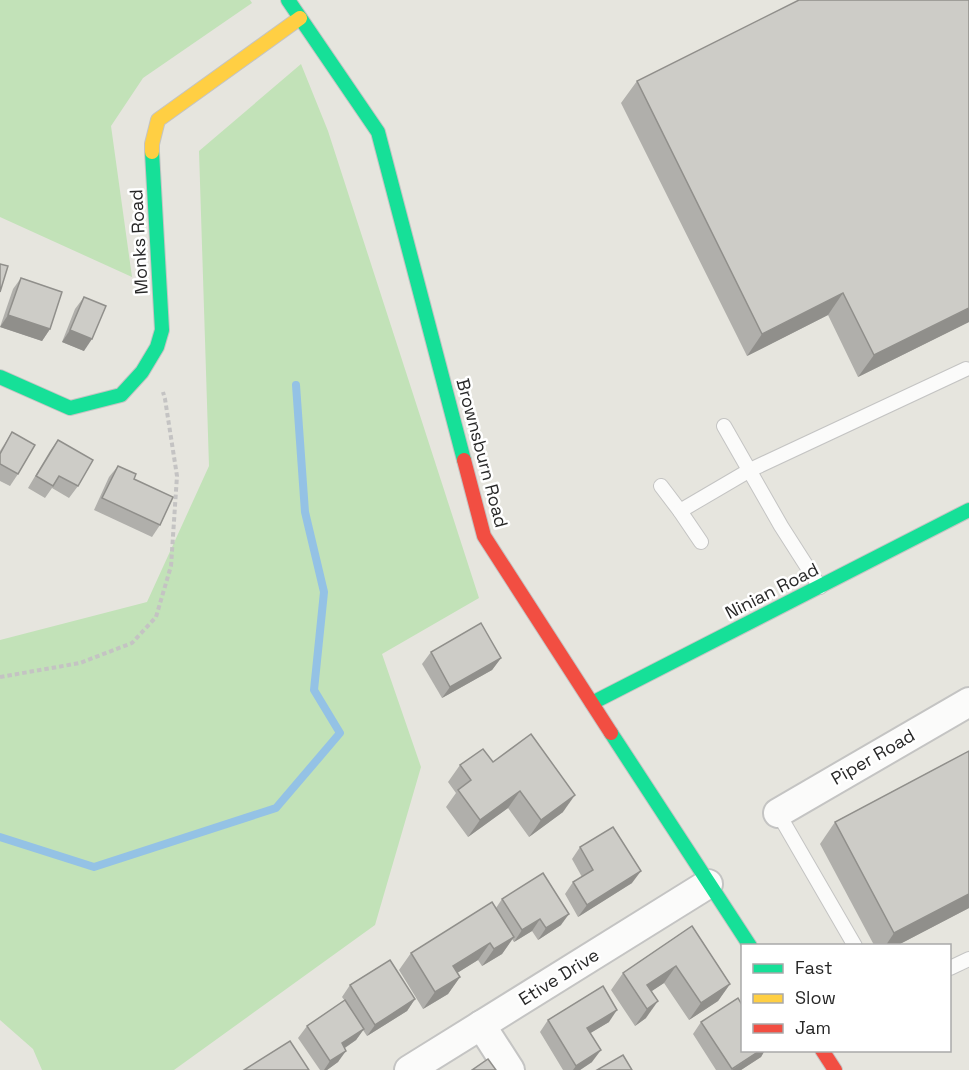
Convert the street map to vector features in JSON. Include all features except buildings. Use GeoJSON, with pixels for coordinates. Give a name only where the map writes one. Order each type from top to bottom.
{"type":"FeatureCollection","features":[{"type":"Feature","properties":{"kind":"main road","name":"Brownsburn Road"},"geometry":{"type":"LineString","coordinates":[[288,0],[378,132],[484,536],[708,884],[749,944]]}},
{"type":"Feature","properties":{"kind":"main road","name":"Monks Road"},"geometry":{"type":"LineString","coordinates":[[0,377],[70,408],[121,395],[142,372],[157,348],[162,330],[152,144],[158,120],[300,18]]}},
{"type":"Feature","properties":{"kind":"main road","name":"Ninian Road"},"geometry":{"type":"LineString","coordinates":[[592,703],[968,513]]}},
{"type":"Feature","properties":{"kind":"main road"},"geometry":{"type":"LineString","coordinates":[[823,1052],[835,1070]]}},
{"type":"Feature","properties":{"kind":"street","name":"Piper Road"},"geometry":{"type":"LineString","coordinates":[[778,813],[969,702]]}},
{"type":"Feature","properties":{"kind":"street","name":"Etive Drive"},"geometry":{"type":"LineString","coordinates":[[409,1070],[708,884]]}},
{"type":"Feature","properties":{"kind":"street"},"geometry":{"type":"LineString","coordinates":[[481,1025],[510,1070]]}},
{"type":"Feature","properties":{"kind":"lane"},"geometry":{"type":"LineString","coordinates":[[680,511],[750,470],[966,369]]}},
{"type":"Feature","properties":{"kind":"lane"},"geometry":{"type":"LineString","coordinates":[[724,426],[781,526],[820,587]]}},
{"type":"Feature","properties":{"kind":"lane"},"geometry":{"type":"LineString","coordinates":[[661,486],[701,542]]}},
{"type":"Feature","properties":{"kind":"lane"},"geometry":{"type":"LineString","coordinates":[[778,813],[854,944]]}},
{"type":"Feature","properties":{"kind":"lane"},"geometry":{"type":"LineString","coordinates":[[951,968],[969,959]]}},
{"type":"Feature","properties":{"kind":"path"},"geometry":{"type":"LineString","coordinates":[[0,677],[80,663],[132,643],[156,617],[171,566],[177,476],[165,399],[150,360]]}},
{"type":"Feature","properties":{"kind":"green space"},"geometry":{"type":"Polygon","coordinates":[[[0,0],[250,0],[252,3],[143,78],[111,126],[132,277],[0,217],[0,0]]]}},
{"type":"Feature","properties":{"kind":"green space"},"geometry":{"type":"Polygon","coordinates":[[[301,64],[328,131],[479,598],[382,654],[421,767],[375,925],[174,1070],[42,1070],[33,1049],[0,1020],[0,640],[147,602],[209,466],[199,151],[301,64]]]}},
{"type":"Feature","properties":{"kind":"waterway"},"geometry":{"type":"LineString","coordinates":[[0,837],[94,867],[276,808],[340,733],[314,690],[324,592],[305,512],[296,385]]}},
{"type":"Feature","properties":{"kind":"traffic: fast"},"geometry":{"type":"LineString","coordinates":[[288,0],[378,132],[464,460]]}},
{"type":"Feature","properties":{"kind":"traffic: fast"},"geometry":{"type":"LineString","coordinates":[[0,377],[70,408],[121,395],[142,372],[157,347],[162,330],[152,152]]}},
{"type":"Feature","properties":{"kind":"traffic: fast"},"geometry":{"type":"LineString","coordinates":[[592,703],[969,510]]}},
{"type":"Feature","properties":{"kind":"traffic: fast"},"geometry":{"type":"LineString","coordinates":[[611,733],[749,944]]}},
{"type":"Feature","properties":{"kind":"traffic: slow"},"geometry":{"type":"LineString","coordinates":[[152,152],[158,120],[300,18]]}},
{"type":"Feature","properties":{"kind":"traffic: jam"},"geometry":{"type":"LineString","coordinates":[[464,460],[484,536],[611,733]]}},
{"type":"Feature","properties":{"kind":"traffic: jam"},"geometry":{"type":"LineString","coordinates":[[823,1052],[835,1070]]}}]}
